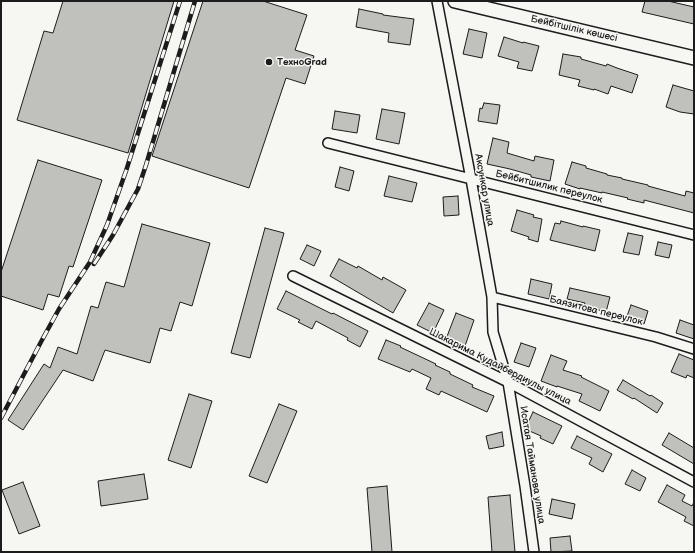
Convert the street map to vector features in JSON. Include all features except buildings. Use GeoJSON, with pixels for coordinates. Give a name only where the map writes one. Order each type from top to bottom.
{"type":"FeatureCollection","features":[{"type":"Feature","properties":{"kind":"street","name":"Аксункар улица"},"geometry":{"type":"LineString","coordinates":[[437,1],[492,297],[493,332],[508,382]]}},
{"type":"Feature","properties":{"kind":"street","name":"Бейбітшілік көшесі"},"geometry":{"type":"LineString","coordinates":[[454,1],[694,58]]}},
{"type":"Feature","properties":{"kind":"street","name":"Бейбитшилик переулок"},"geometry":{"type":"LineString","coordinates":[[328,143],[694,235]]}},
{"type":"Feature","properties":{"kind":"street","name":"Шакарима Кудайбердиулы улица"},"geometry":{"type":"LineString","coordinates":[[293,276],[508,382],[694,482]]}},
{"type":"Feature","properties":{"kind":"street","name":"Баязитова переулок"},"geometry":{"type":"LineString","coordinates":[[492,297],[649,335],[694,349]]}},
{"type":"Feature","properties":{"kind":"street","name":"Исатая Тайманова улица"},"geometry":{"type":"LineString","coordinates":[[508,382],[534,552]]}},
{"type":"Feature","properties":{"kind":"railway"},"geometry":{"type":"LineString","coordinates":[[1,418],[59,309],[90,262],[107,225],[126,171],[180,1]]}},
{"type":"Feature","properties":{"kind":"railway"},"geometry":{"type":"LineString","coordinates":[[94,264],[113,235],[138,189],[195,1]]}},
{"type":"Feature","properties":{"kind":"place","name":"ТехноGrad"},"geometry":{"type":"Point","coordinates":[269,62]}}]}
